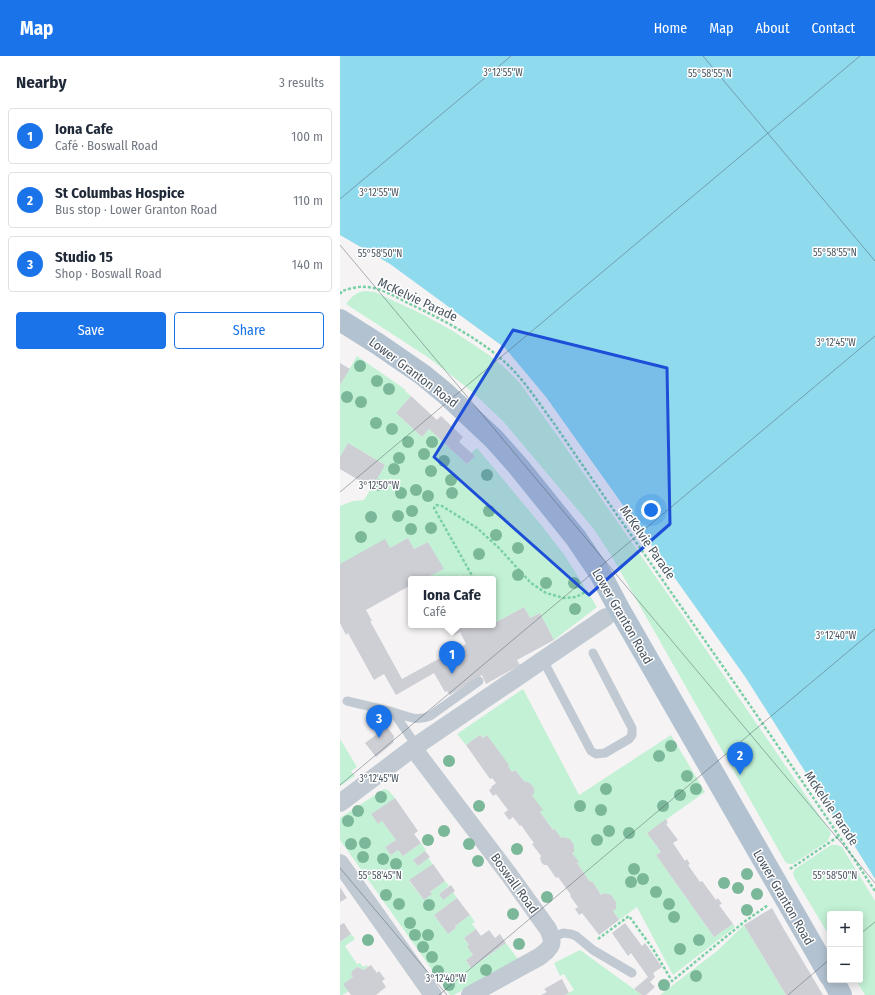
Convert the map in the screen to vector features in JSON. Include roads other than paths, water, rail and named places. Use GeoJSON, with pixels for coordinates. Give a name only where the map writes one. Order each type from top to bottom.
{"type":"FeatureCollection","features":[{"type":"Feature","properties":{"kind":"main road","name":"Lower Granton Road"},"geometry":{"type":"LineString","coordinates":[[340,320],[378,344],[423,376],[470,416],[518,466],[576,538],[602,575],[619,609],[827,971]]}},
{"type":"Feature","properties":{"kind":"main road"},"geometry":{"type":"LineString","coordinates":[[835,983],[841,995]]}},
{"type":"Feature","properties":{"kind":"street"},"geometry":{"type":"LineString","coordinates":[[340,803],[415,747],[606,617]]}},
{"type":"Feature","properties":{"kind":"street","name":"Boswall Road"},"geometry":{"type":"LineString","coordinates":[[415,747],[510,876],[548,929],[552,938]]}},
{"type":"Feature","properties":{"kind":"street"},"geometry":{"type":"LineString","coordinates":[[340,863],[433,995]]}},
{"type":"Feature","properties":{"kind":"street"},"geometry":{"type":"LineString","coordinates":[[470,995],[539,957],[550,946],[552,938]]}},
{"type":"Feature","properties":{"kind":"lane"},"geometry":{"type":"LineString","coordinates":[[543,660],[591,751],[596,754],[605,753],[629,739],[632,735],[632,728],[593,653]]}},
{"type":"Feature","properties":{"kind":"lane"},"geometry":{"type":"LineString","coordinates":[[347,701],[415,719],[422,719],[430,716],[479,681]]}},
{"type":"Feature","properties":{"kind":"lane"},"geometry":{"type":"LineString","coordinates":[[393,712],[415,747]]}},
{"type":"Feature","properties":{"kind":"lane"},"geometry":{"type":"LineString","coordinates":[[552,938],[563,933],[576,936],[588,946],[632,973]]}},
{"type":"Feature","properties":{"kind":"water"},"geometry":{"type":"Polygon","coordinates":[[[340,56],[875,56],[875,879],[746,678],[546,397],[505,348],[390,264],[340,235],[340,56]]]}},
{"type":"Feature","properties":{"kind":"place","name":"Iona Cafe"},"geometry":{"type":"Point","coordinates":[452,674]}},
{"type":"Feature","properties":{"kind":"place","name":"Studio 15"},"geometry":{"type":"Point","coordinates":[379,738]}},
{"type":"Feature","properties":{"kind":"place","name":"St Columbas Hospice"},"geometry":{"type":"Point","coordinates":[740,775]}}]}
